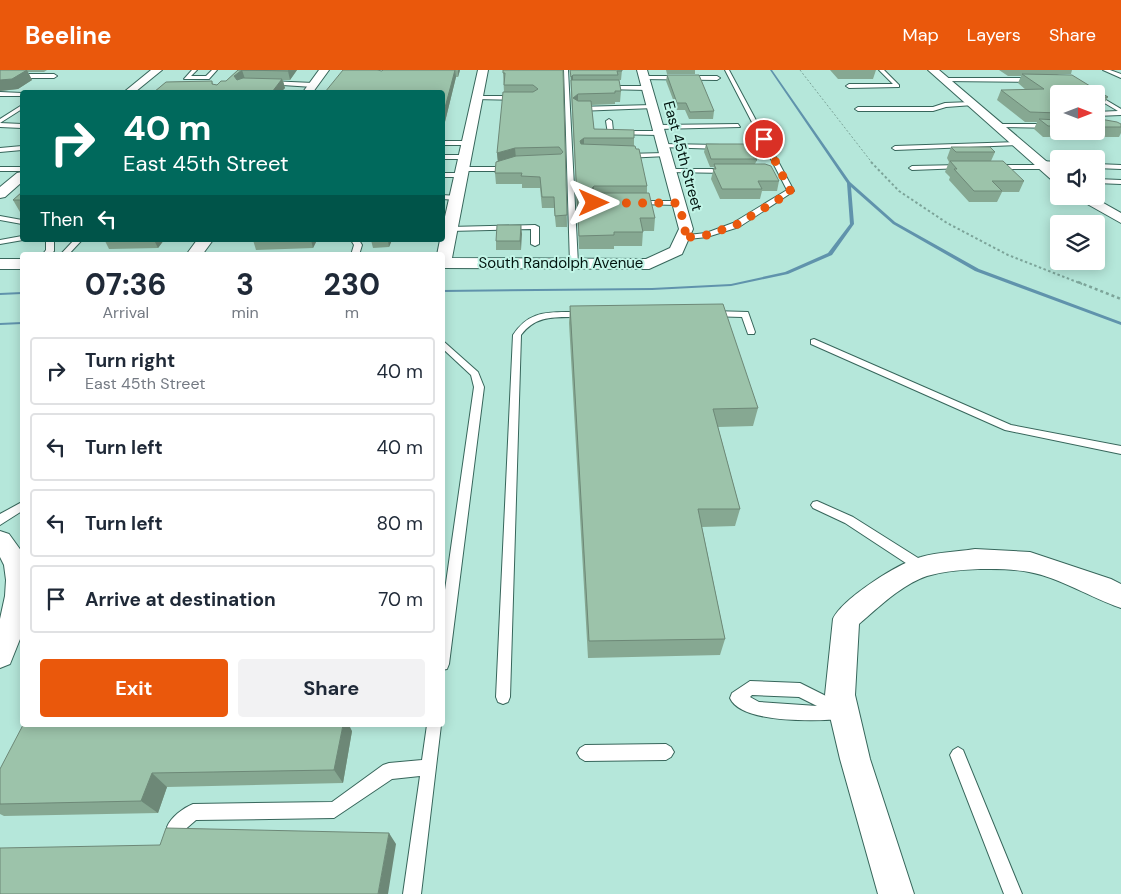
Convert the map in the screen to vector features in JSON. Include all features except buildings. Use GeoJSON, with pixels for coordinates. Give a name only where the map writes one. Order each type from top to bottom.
{"type":"FeatureCollection","features":[{"type":"Feature","properties":{"kind":"street"},"geometry":{"type":"LineString","coordinates":[[133,90],[157,70]]}},
{"type":"Feature","properties":{"kind":"street"},"geometry":{"type":"LineString","coordinates":[[311,89],[324,70]]}},
{"type":"Feature","properties":{"kind":"street"},"geometry":{"type":"LineString","coordinates":[[444,252],[447,231],[457,198],[483,70]]}},
{"type":"Feature","properties":{"kind":"street"},"geometry":{"type":"LineString","coordinates":[[933,70],[1050,171]]}},
{"type":"Feature","properties":{"kind":"street","name":"East 45th Street"},"geometry":{"type":"LineString","coordinates":[[645,79],[686,229],[680,244]]}},
{"type":"Feature","properties":{"kind":"street"},"geometry":{"type":"LineString","coordinates":[[0,194],[20,178]]}},
{"type":"Feature","properties":{"kind":"street"},"geometry":{"type":"LineString","coordinates":[[1096,205],[1121,219]]}},
{"type":"Feature","properties":{"kind":"street","name":"South Randolph Avenue"},"geometry":{"type":"LineString","coordinates":[[445,263],[649,264],[680,244]]}},
{"type":"Feature","properties":{"kind":"street"},"geometry":{"type":"LineString","coordinates":[[0,264],[20,264]]}},
{"type":"Feature","properties":{"kind":"street"},"geometry":{"type":"LineString","coordinates":[[0,541],[13,558],[19,589],[11,630],[0,655]]}},
{"type":"Feature","properties":{"kind":"street"},"geometry":{"type":"LineString","coordinates":[[896,894],[855,759],[843,712],[840,695],[846,619],[887,586],[922,567],[975,559],[1030,562],[1102,588],[1121,597]]}},
{"type":"Feature","properties":{"kind":"lane"},"geometry":{"type":"LineString","coordinates":[[195,70],[186,78],[206,78],[215,70]]}},
{"type":"Feature","properties":{"kind":"lane"},"geometry":{"type":"LineString","coordinates":[[566,70],[574,264]]}},
{"type":"Feature","properties":{"kind":"lane"},"geometry":{"type":"LineString","coordinates":[[680,244],[736,225],[791,192],[727,70]]}},
{"type":"Feature","properties":{"kind":"lane"},"geometry":{"type":"LineString","coordinates":[[849,86],[897,86],[881,70]]}},
{"type":"Feature","properties":{"kind":"lane"},"geometry":{"type":"LineString","coordinates":[[1105,70],[1121,76]]}},
{"type":"Feature","properties":{"kind":"lane"},"geometry":{"type":"LineString","coordinates":[[0,76],[54,76]]}},
{"type":"Feature","properties":{"kind":"lane"},"geometry":{"type":"LineString","coordinates":[[603,88],[645,79],[717,78]]}},
{"type":"Feature","properties":{"kind":"lane"},"geometry":{"type":"LineString","coordinates":[[945,80],[1040,80]]}},
{"type":"Feature","properties":{"kind":"lane"},"geometry":{"type":"LineString","coordinates":[[259,82],[311,89]]}},
{"type":"Feature","properties":{"kind":"lane"},"geometry":{"type":"LineString","coordinates":[[0,96],[20,95]]}},
{"type":"Feature","properties":{"kind":"lane"},"geometry":{"type":"LineString","coordinates":[[477,98],[524,98]]}},
{"type":"Feature","properties":{"kind":"lane"},"geometry":{"type":"LineString","coordinates":[[1105,102],[1121,112]]}},
{"type":"Feature","properties":{"kind":"lane"},"geometry":{"type":"LineString","coordinates":[[858,109],[933,109],[945,104],[971,104]]}},
{"type":"Feature","properties":{"kind":"lane"},"geometry":{"type":"LineString","coordinates":[[0,121],[20,107]]}},
{"type":"Feature","properties":{"kind":"lane"},"geometry":{"type":"LineString","coordinates":[[578,109],[652,107]]}},
{"type":"Feature","properties":{"kind":"lane"},"geometry":{"type":"LineString","coordinates":[[1105,113],[1121,112]]}},
{"type":"Feature","properties":{"kind":"lane"},"geometry":{"type":"LineString","coordinates":[[609,121],[610,133],[738,126]]}},
{"type":"Feature","properties":{"kind":"lane"},"geometry":{"type":"LineString","coordinates":[[0,125],[20,126]]}},
{"type":"Feature","properties":{"kind":"lane"},"geometry":{"type":"LineString","coordinates":[[997,126],[1050,126]]}},
{"type":"Feature","properties":{"kind":"lane"},"geometry":{"type":"LineString","coordinates":[[445,143],[468,143]]}},
{"type":"Feature","properties":{"kind":"lane"},"geometry":{"type":"LineString","coordinates":[[895,148],[1018,144]]}},
{"type":"Feature","properties":{"kind":"lane"},"geometry":{"type":"LineString","coordinates":[[621,156],[726,147]]}},
{"type":"Feature","properties":{"kind":"lane"},"geometry":{"type":"LineString","coordinates":[[0,150],[20,148]]}},
{"type":"Feature","properties":{"kind":"lane"},"geometry":{"type":"LineString","coordinates":[[445,158],[463,167],[495,169],[516,163]]}},
{"type":"Feature","properties":{"kind":"lane"},"geometry":{"type":"LineString","coordinates":[[982,167],[1050,165]]}},
{"type":"Feature","properties":{"kind":"lane"},"geometry":{"type":"LineString","coordinates":[[1105,166],[1121,167]]}},
{"type":"Feature","properties":{"kind":"lane"},"geometry":{"type":"LineString","coordinates":[[445,174],[463,167]]}},
{"type":"Feature","properties":{"kind":"lane"},"geometry":{"type":"LineString","coordinates":[[912,168],[972,167]]}},
{"type":"Feature","properties":{"kind":"lane"},"geometry":{"type":"LineString","coordinates":[[0,169],[20,169]]}},
{"type":"Feature","properties":{"kind":"lane"},"geometry":{"type":"LineString","coordinates":[[670,171],[736,171]]}},
{"type":"Feature","properties":{"kind":"lane"},"geometry":{"type":"LineString","coordinates":[[1105,181],[1121,182]]}},
{"type":"Feature","properties":{"kind":"lane"},"geometry":{"type":"LineString","coordinates":[[445,198],[457,198]]}},
{"type":"Feature","properties":{"kind":"lane"},"geometry":{"type":"LineString","coordinates":[[631,203],[678,203]]}},
{"type":"Feature","properties":{"kind":"lane"},"geometry":{"type":"LineString","coordinates":[[0,218],[20,222]]}},
{"type":"Feature","properties":{"kind":"lane"},"geometry":{"type":"LineString","coordinates":[[447,231],[535,227],[535,244]]}},
{"type":"Feature","properties":{"kind":"lane"},"geometry":{"type":"LineString","coordinates":[[0,242],[20,238]]}},
{"type":"Feature","properties":{"kind":"lane"},"geometry":{"type":"LineString","coordinates":[[67,252],[76,242]]}},
{"type":"Feature","properties":{"kind":"lane"},"geometry":{"type":"LineString","coordinates":[[697,314],[745,314],[751,332]]}},
{"type":"Feature","properties":{"kind":"lane"},"geometry":{"type":"LineString","coordinates":[[503,697],[518,335],[522,327],[530,319],[547,315],[594,315]]}},
{"type":"Feature","properties":{"kind":"lane"},"geometry":{"type":"LineString","coordinates":[[814,342],[1009,428],[1121,450]]}},
{"type":"Feature","properties":{"kind":"lane"},"geometry":{"type":"LineString","coordinates":[[445,346],[475,374],[479,387],[445,620]]}},
{"type":"Feature","properties":{"kind":"lane"},"geometry":{"type":"LineString","coordinates":[[817,505],[849,520],[922,567]]}},
{"type":"Feature","properties":{"kind":"lane"},"geometry":{"type":"LineString","coordinates":[[0,520],[20,507]]}},
{"type":"Feature","properties":{"kind":"lane"},"geometry":{"type":"LineString","coordinates":[[750,688],[800,690],[843,712],[809,714],[757,709],[737,698],[750,688]]}},
{"type":"Feature","properties":{"kind":"lane"},"geometry":{"type":"LineString","coordinates":[[412,894],[434,727]]}},
{"type":"Feature","properties":{"kind":"lane"},"geometry":{"type":"LineString","coordinates":[[585,753],[666,752]]}},
{"type":"Feature","properties":{"kind":"lane"},"geometry":{"type":"LineString","coordinates":[[958,755],[1012,890]]}},
{"type":"Feature","properties":{"kind":"lane"},"geometry":{"type":"LineString","coordinates":[[175,827],[192,812],[334,810],[389,771],[429,767]]}},
{"type":"Feature","properties":{"kind":"path"},"geometry":{"type":"LineString","coordinates":[[800,70],[867,158],[899,191],[947,223],[1008,255],[1121,299]]}},
{"type":"Feature","properties":{"kind":"waterway"},"geometry":{"type":"LineString","coordinates":[[771,70],[849,183]]}},
{"type":"Feature","properties":{"kind":"waterway"},"geometry":{"type":"LineString","coordinates":[[445,291],[652,289],[731,285],[786,273],[830,254],[852,224],[849,183]]}},
{"type":"Feature","properties":{"kind":"waterway"},"geometry":{"type":"LineString","coordinates":[[849,183],[894,223],[977,270],[1121,324]]}},
{"type":"Feature","properties":{"kind":"waterway"},"geometry":{"type":"LineString","coordinates":[[0,294],[20,293]]}},
{"type":"Feature","properties":{"kind":"waterway"},"geometry":{"type":"LineString","coordinates":[[0,324],[20,323]]}},
{"type":"Feature","properties":{"kind":"route"},"geometry":{"type":"LineString","coordinates":[[594,203],[678,203],[686,229],[682,238],[707,235],[736,225],[791,192],[764,139]]}}]}
